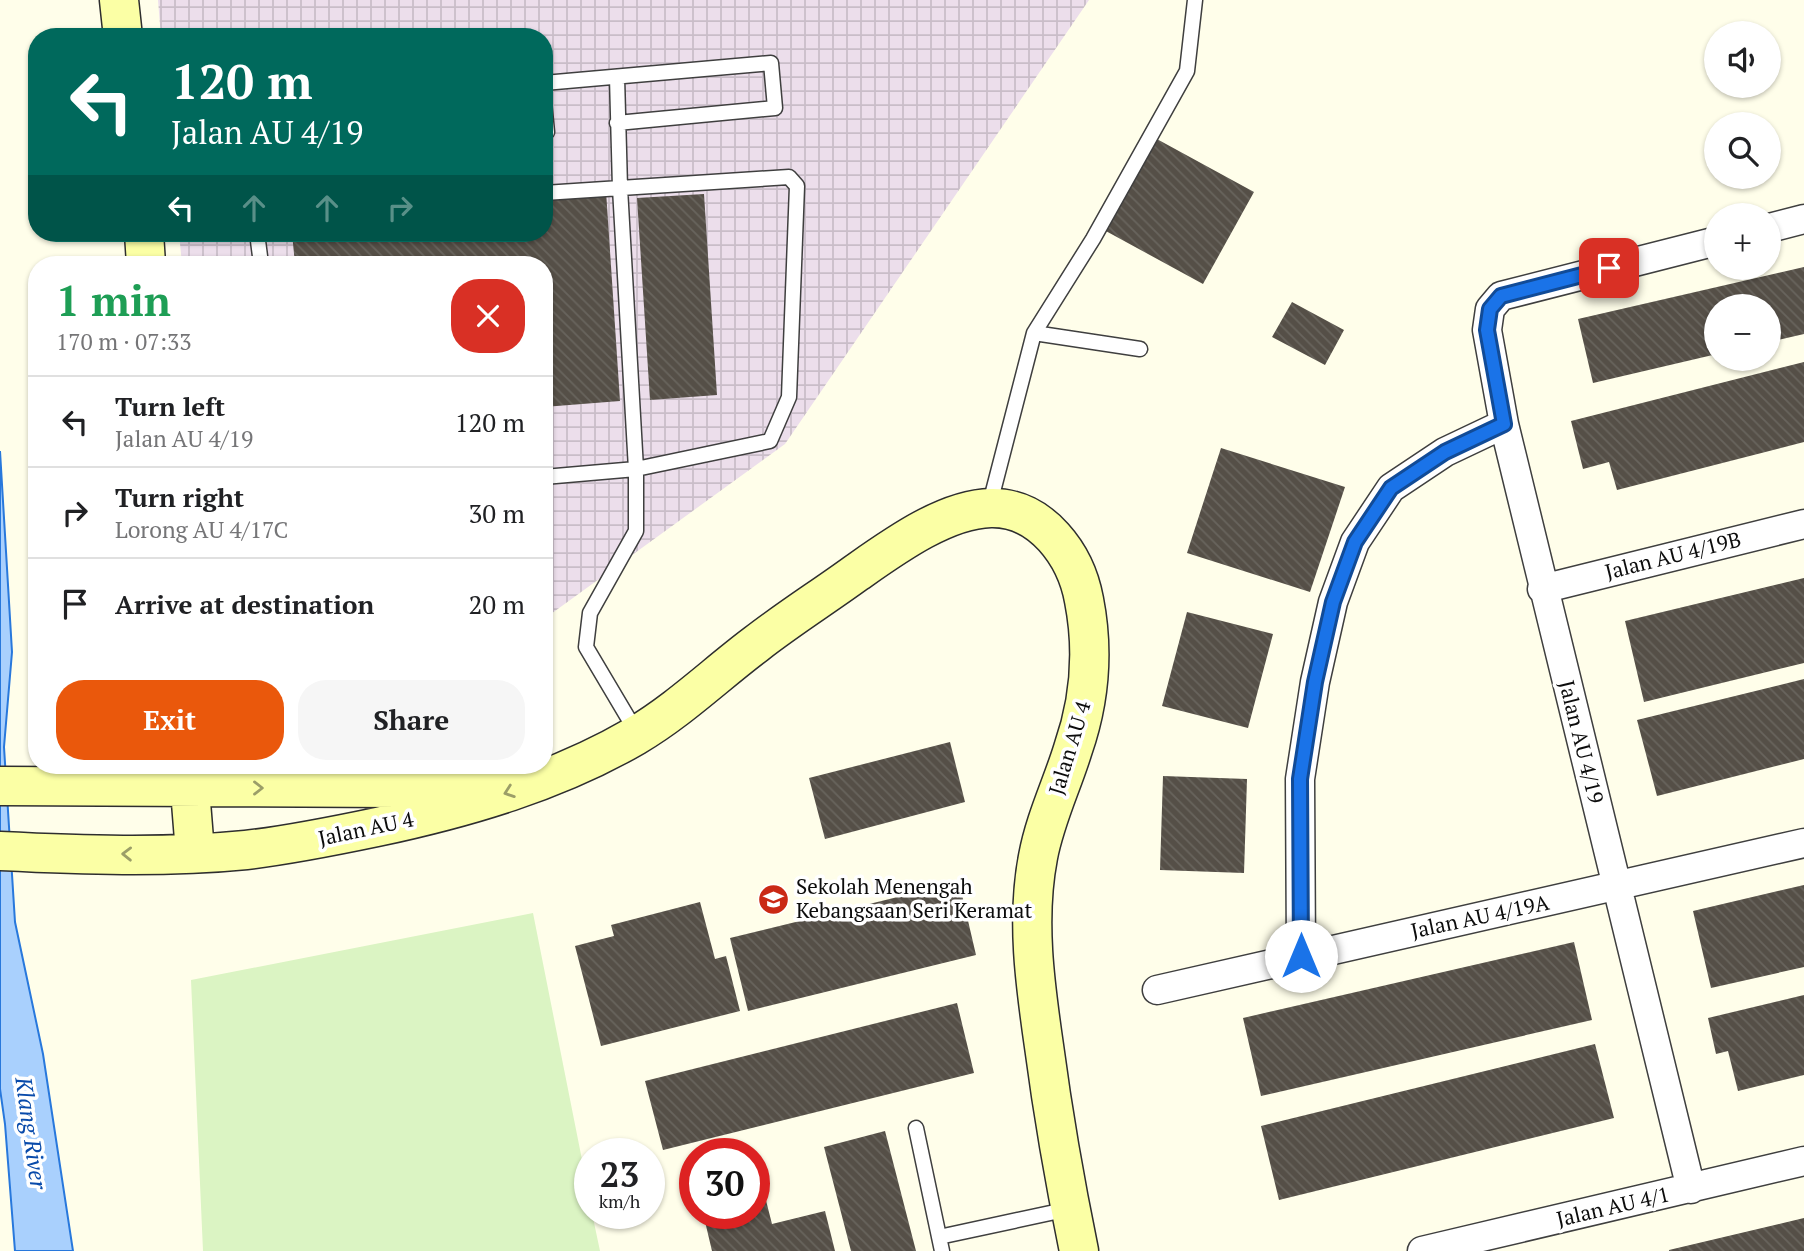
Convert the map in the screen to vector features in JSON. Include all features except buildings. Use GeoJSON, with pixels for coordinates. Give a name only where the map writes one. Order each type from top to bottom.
{"type":"FeatureCollection","features":[{"type":"Feature","properties":{"kind":"main road"},"geometry":{"type":"LineString","coordinates":[[119,0],[122,28]]}},
{"type":"Feature","properties":{"kind":"main road","name":"Jalan AU 4"},"geometry":{"type":"LineString","coordinates":[[15,852],[149,854],[245,850],[313,840],[453,810],[519,789],[584,762],[632,724],[702,688],[755,645],[903,539],[951,517],[989,508],[1012,510],[1035,522],[1059,541],[1075,566],[1088,623],[1091,662],[1085,709],[1073,751],[1052,803],[1037,858],[1032,918],[1035,984],[1052,1107],[1079,1251]]}},
{"type":"Feature","properties":{"kind":"main road","name":"Jalan AU 4"},"geometry":{"type":"LineString","coordinates":[[553,750],[590,735],[632,724]]}},
{"type":"Feature","properties":{"kind":"main road","name":"Jalan AU 4"},"geometry":{"type":"LineString","coordinates":[[17,787],[189,776],[398,788],[481,774]]}},
{"type":"Feature","properties":{"kind":"main road"},"geometry":{"type":"LineString","coordinates":[[189,776],[195,852]]}},
{"type":"Feature","properties":{"kind":"street"},"geometry":{"type":"LineString","coordinates":[[1781,225],[1804,219]]}},
{"type":"Feature","properties":{"kind":"street","name":"Jalan AU 4/19"},"geometry":{"type":"LineString","coordinates":[[1691,1189],[1542,589],[1504,424],[1487,330],[1490,309],[1501,296],[1704,244]]}},
{"type":"Feature","properties":{"kind":"street"},"geometry":{"type":"LineString","coordinates":[[1301,956],[1300,779],[1315,682],[1330,615],[1355,542],[1391,488],[1445,452],[1504,424]]}},
{"type":"Feature","properties":{"kind":"street","name":"Jalan AU 4/19B"},"geometry":{"type":"LineString","coordinates":[[1542,589],[1804,524]]}},
{"type":"Feature","properties":{"kind":"street","name":"Jalan AU 4/19A"},"geometry":{"type":"LineString","coordinates":[[1157,990],[1804,844]]}},
{"type":"Feature","properties":{"kind":"street","name":"Jalan AU 4/1"},"geometry":{"type":"LineString","coordinates":[[1422,1251],[1804,1161]]}},
{"type":"Feature","properties":{"kind":"lane"},"geometry":{"type":"LineString","coordinates":[[989,508],[1034,333],[1093,239],[1188,71],[1195,0]]}},
{"type":"Feature","properties":{"kind":"lane"},"geometry":{"type":"LineString","coordinates":[[553,82],[771,63],[775,108],[617,123]]}},
{"type":"Feature","properties":{"kind":"lane"},"geometry":{"type":"LineString","coordinates":[[617,77],[620,188],[636,469],[636,531],[590,613],[586,647],[632,724]]}},
{"type":"Feature","properties":{"kind":"lane"},"geometry":{"type":"LineString","coordinates":[[553,192],[789,177],[797,186],[789,397],[770,441],[636,469],[553,476]]}},
{"type":"Feature","properties":{"kind":"lane"},"geometry":{"type":"LineString","coordinates":[[1034,333],[1140,349]]}},
{"type":"Feature","properties":{"kind":"lane"},"geometry":{"type":"LineString","coordinates":[[916,1128],[940,1244],[1070,1209]]}},
{"type":"Feature","properties":{"kind":"shaded area"},"geometry":{"type":"Polygon","coordinates":[[[158,0],[1089,0],[785,444],[553,612],[553,256],[181,256],[180,242],[553,242],[553,28],[160,28],[158,0]]]}},
{"type":"Feature","properties":{"kind":"green space"},"geometry":{"type":"Polygon","coordinates":[[[533,913],[578,1138],[574,1138],[574,1229],[595,1229],[600,1251],[203,1251],[191,980],[533,913]]]}},
{"type":"Feature","properties":{"kind":"water","name":"Klang River"},"geometry":{"type":"Polygon","coordinates":[[[0,451],[12,652],[4,747],[15,922],[43,1054],[73,1251],[15,1251],[0,1089],[0,451]]]}},
{"type":"Feature","properties":{"kind":"place","name":"Sekolah Menengah Kebangsaan Seri Keramat"},"geometry":{"type":"Point","coordinates":[773,899]}},
{"type":"Feature","properties":{"kind":"route"},"geometry":{"type":"LineString","coordinates":[[1301,956],[1300,779],[1315,682],[1333,602],[1355,542],[1391,488],[1445,452],[1504,424],[1487,330],[1490,309],[1501,296],[1609,268]]}}]}
